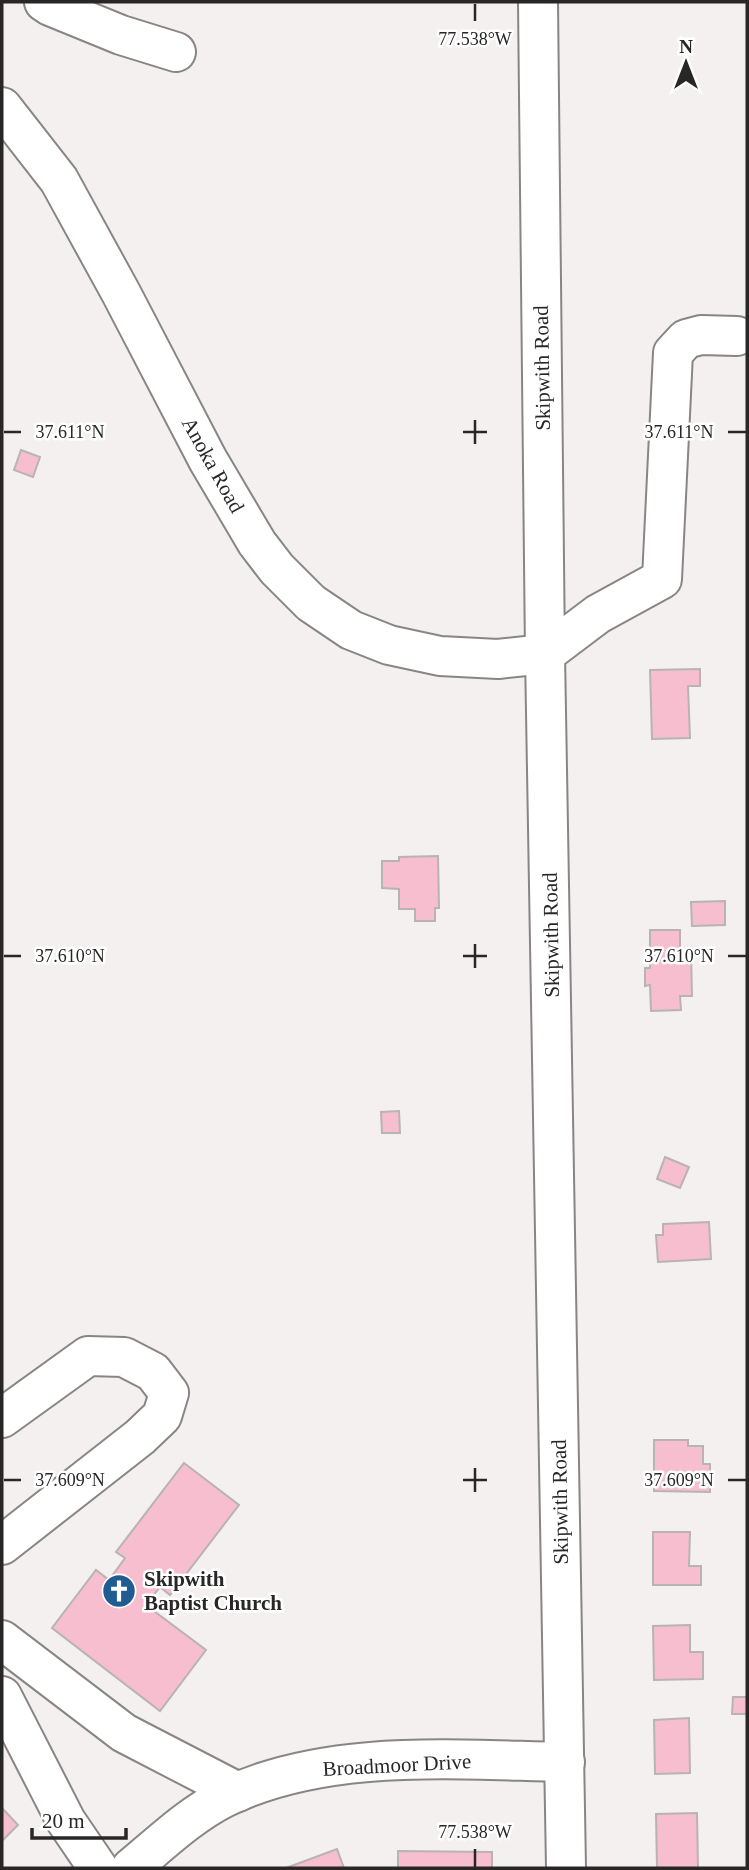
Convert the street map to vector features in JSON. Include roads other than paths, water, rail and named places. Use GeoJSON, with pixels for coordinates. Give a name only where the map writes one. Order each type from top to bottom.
{"type":"FeatureCollection","features":[{"type":"Feature","properties":{"kind":"main road"},"geometry":{"type":"LineString","coordinates":[[44,2],[121,35],[176,52]]}},
{"type":"Feature","properties":{"kind":"main road","name":"Skipwith Road"},"geometry":{"type":"LineString","coordinates":[[538,2],[545,654],[566,1868]]}},
{"type":"Feature","properties":{"kind":"main road","name":"Anoka Road"},"geometry":{"type":"LineString","coordinates":[[3,114],[59,180],[208,460],[257,543],[277,569],[311,603],[351,629],[389,645],[440,656],[498,659],[545,654]]}},
{"type":"Feature","properties":{"kind":"main road"},"geometry":{"type":"LineString","coordinates":[[545,654],[598,614],[662,579],[673,353],[686,339],[701,335],[737,336]]}},
{"type":"Feature","properties":{"kind":"main road"},"geometry":{"type":"LineString","coordinates":[[2,1418],[88,1356],[124,1357],[153,1371],[169,1392],[162,1416],[140,1437],[2,1545]]}},
{"type":"Feature","properties":{"kind":"main road"},"geometry":{"type":"LineString","coordinates":[[2,1640],[124,1733],[238,1792]]}},
{"type":"Feature","properties":{"kind":"main road"},"geometry":{"type":"LineString","coordinates":[[2,1696],[66,1821],[98,1868]]}},
{"type":"Feature","properties":{"kind":"main road","name":"Broadmoor Drive"},"geometry":{"type":"LineString","coordinates":[[131,1868],[174,1833],[222,1800],[295,1773],[346,1765],[445,1760],[565,1762]]}},
{"type":"Feature","properties":{"kind":"place","name":"Skipwith Baptist Church"},"geometry":{"type":"Point","coordinates":[119,1591]}}]}
